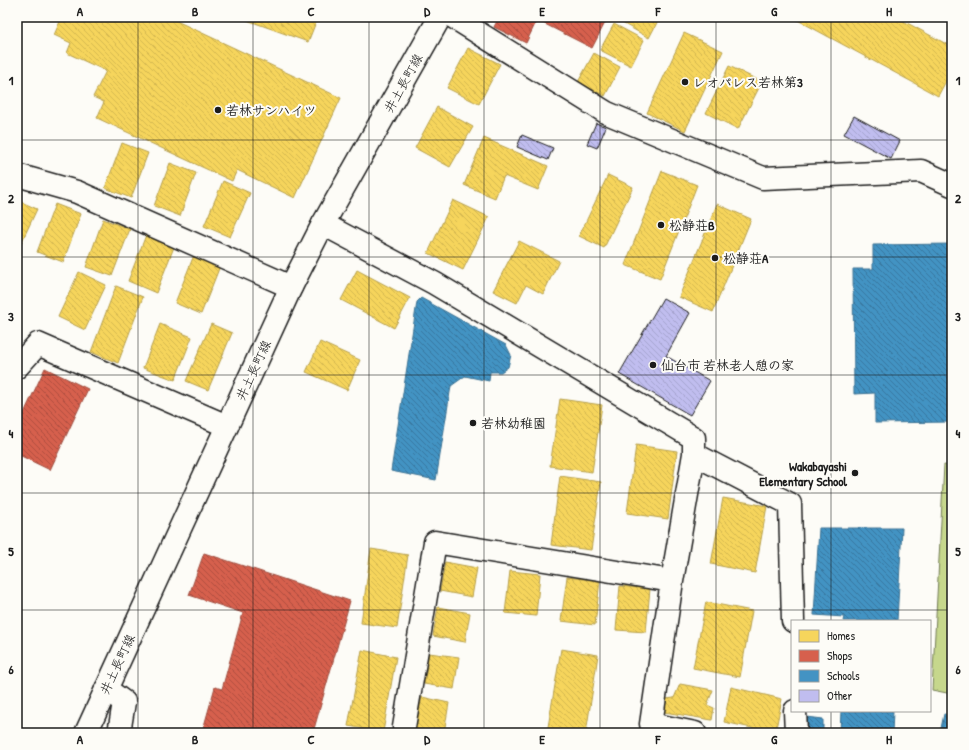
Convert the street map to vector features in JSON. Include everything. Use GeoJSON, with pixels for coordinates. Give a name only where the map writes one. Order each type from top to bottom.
{"type":"FeatureCollection","features":[{"type":"Feature","properties":{"kind":"street","name":"井土長町線"},"geometry":{"type":"LineString","coordinates":[[86,733],[291,287],[323,224],[440,17]]}},
{"type":"Feature","properties":{"kind":"street"},"geometry":{"type":"LineString","coordinates":[[453,17],[607,113],[763,178],[921,171],[952,185]]}},
{"type":"Feature","properties":{"kind":"street"},"geometry":{"type":"LineString","coordinates":[[17,175],[77,192],[291,287]]}},
{"type":"Feature","properties":{"kind":"street"},"geometry":{"type":"LineString","coordinates":[[323,224],[434,283],[694,438],[694,454],[672,581],[650,724],[695,733]]}},
{"type":"Feature","properties":{"kind":"street"},"geometry":{"type":"LineString","coordinates":[[17,367],[38,344],[227,426]]}},
{"type":"Feature","properties":{"kind":"street"},"geometry":{"type":"LineString","coordinates":[[694,454],[790,504],[793,620]]}},
{"type":"Feature","properties":{"kind":"street"},"geometry":{"type":"LineString","coordinates":[[404,727],[435,542],[672,581]]}},
{"type":"Feature","properties":{"kind":"street"},"geometry":{"type":"LineString","coordinates":[[106,689],[124,702],[119,733]]}},
{"type":"Feature","properties":{"kind":"street"},"geometry":{"type":"LineString","coordinates":[[796,712],[796,733]]}},
{"type":"Feature","properties":{"kind":"green space"},"geometry":{"type":"Polygon","coordinates":[[[944,465],[952,466],[952,694],[932,690],[944,465]]]}},
{"type":"Feature","properties":{"kind":"building: Homes","name":"若林サンハイツ"},"geometry":{"type":"Polygon","coordinates":[[[62,17],[168,17],[341,98],[295,198],[237,170],[232,181],[97,118],[104,102],[93,97],[106,71],[67,53],[71,43],[54,35],[62,17]]]}},
{"type":"Feature","properties":{"kind":"building: Homes"},"geometry":{"type":"Polygon","coordinates":[[[245,17],[318,17],[308,42],[244,19],[245,17]]]}},
{"type":"Feature","properties":{"kind":"building: Homes"},"geometry":{"type":"Polygon","coordinates":[[[618,17],[660,17],[649,38],[617,20],[618,17]]]}},
{"type":"Feature","properties":{"kind":"building: Homes"},"geometry":{"type":"Polygon","coordinates":[[[792,17],[896,17],[952,47],[952,70],[938,96],[792,17]]]}},
{"type":"Feature","properties":{"kind":"building: Homes"},"geometry":{"type":"Polygon","coordinates":[[[614,24],[644,40],[631,66],[600,50],[614,24]]]}},
{"type":"Feature","properties":{"kind":"building: Homes","name":"レオパレス若林第3"},"geometry":{"type":"Polygon","coordinates":[[[684,33],[723,51],[685,131],[647,113],[684,33]]]}},
{"type":"Feature","properties":{"kind":"building: Homes"},"geometry":{"type":"Polygon","coordinates":[[[468,48],[500,64],[479,104],[447,88],[468,48]]]}},
{"type":"Feature","properties":{"kind":"building: Homes"},"geometry":{"type":"Polygon","coordinates":[[[594,53],[620,67],[605,96],[578,82],[594,53]]]}},
{"type":"Feature","properties":{"kind":"building: Homes"},"geometry":{"type":"Polygon","coordinates":[[[729,66],[762,82],[738,129],[706,113],[729,66]]]}},
{"type":"Feature","properties":{"kind":"building: Homes"},"geometry":{"type":"Polygon","coordinates":[[[437,107],[473,127],[450,167],[415,148],[437,107]]]}},
{"type":"Feature","properties":{"kind":"building: Homes"},"geometry":{"type":"Polygon","coordinates":[[[484,138],[548,166],[538,190],[504,176],[495,198],[464,185],[484,138]]]}},
{"type":"Feature","properties":{"kind":"building: Homes"},"geometry":{"type":"Polygon","coordinates":[[[122,143],[148,153],[131,198],[105,188],[122,143]]]}},
{"type":"Feature","properties":{"kind":"building: Homes"},"geometry":{"type":"Polygon","coordinates":[[[170,163],[196,173],[180,216],[154,206],[170,163]]]}},
{"type":"Feature","properties":{"kind":"building: Homes","name":"松静荘B"},"geometry":{"type":"Polygon","coordinates":[[[662,171],[697,185],[660,279],[625,265],[662,171]]]}},
{"type":"Feature","properties":{"kind":"building: Homes"},"geometry":{"type":"Polygon","coordinates":[[[608,175],[633,187],[604,248],[579,236],[608,175]]]}},
{"type":"Feature","properties":{"kind":"building: Homes"},"geometry":{"type":"Polygon","coordinates":[[[223,181],[250,193],[230,237],[204,226],[223,181]]]}},
{"type":"Feature","properties":{"kind":"building: Homes"},"geometry":{"type":"Polygon","coordinates":[[[17,200],[37,209],[17,252],[17,200]]]}},
{"type":"Feature","properties":{"kind":"building: Homes"},"geometry":{"type":"Polygon","coordinates":[[[453,200],[489,217],[463,270],[428,253],[453,200]]]}},
{"type":"Feature","properties":{"kind":"building: Homes"},"geometry":{"type":"Polygon","coordinates":[[[55,204],[81,214],[63,262],[37,252],[55,204]]]}},
{"type":"Feature","properties":{"kind":"building: Homes","name":"松静荘A"},"geometry":{"type":"Polygon","coordinates":[[[717,204],[751,219],[713,312],[679,297],[717,204]]]}},
{"type":"Feature","properties":{"kind":"building: Homes"},"geometry":{"type":"Polygon","coordinates":[[[103,219],[130,229],[112,276],[86,267],[103,219]]]}},
{"type":"Feature","properties":{"kind":"building: Homes"},"geometry":{"type":"Polygon","coordinates":[[[146,235],[174,247],[156,293],[128,281],[146,235]]]}},
{"type":"Feature","properties":{"kind":"building: Homes"},"geometry":{"type":"Polygon","coordinates":[[[519,241],[559,261],[543,294],[526,285],[517,303],[493,291],[519,241]]]}},
{"type":"Feature","properties":{"kind":"building: Homes"},"geometry":{"type":"Polygon","coordinates":[[[194,255],[220,266],[201,314],[175,303],[194,255]]]}},
{"type":"Feature","properties":{"kind":"building: Homes"},"geometry":{"type":"Polygon","coordinates":[[[357,270],[410,298],[394,328],[341,300],[357,270]]]}},
{"type":"Feature","properties":{"kind":"building: Homes"},"geometry":{"type":"Polygon","coordinates":[[[79,272],[106,285],[85,330],[58,317],[79,272]]]}},
{"type":"Feature","properties":{"kind":"building: Homes"},"geometry":{"type":"Polygon","coordinates":[[[116,286],[143,297],[118,363],[91,352],[116,286]]]}},
{"type":"Feature","properties":{"kind":"building: Homes"},"geometry":{"type":"Polygon","coordinates":[[[160,324],[192,337],[175,380],[143,368],[160,324]]]}},
{"type":"Feature","properties":{"kind":"building: Homes"},"geometry":{"type":"Polygon","coordinates":[[[211,324],[232,333],[208,390],[186,381],[211,324]]]}},
{"type":"Feature","properties":{"kind":"building: Homes"},"geometry":{"type":"Polygon","coordinates":[[[320,342],[360,360],[347,390],[306,372],[320,342]]]}},
{"type":"Feature","properties":{"kind":"building: Homes"},"geometry":{"type":"Polygon","coordinates":[[[560,399],[602,405],[592,472],[550,466],[560,399]]]}},
{"type":"Feature","properties":{"kind":"building: Homes"},"geometry":{"type":"Polygon","coordinates":[[[636,445],[677,451],[668,519],[627,513],[636,445]]]}},
{"type":"Feature","properties":{"kind":"building: Homes"},"geometry":{"type":"Polygon","coordinates":[[[560,476],[601,482],[591,550],[551,545],[560,476]]]}},
{"type":"Feature","properties":{"kind":"building: Homes"},"geometry":{"type":"Polygon","coordinates":[[[723,498],[767,506],[755,573],[711,564],[723,498]]]}},
{"type":"Feature","properties":{"kind":"building: Homes"},"geometry":{"type":"Polygon","coordinates":[[[371,549],[408,555],[397,628],[361,623],[371,549]]]}},
{"type":"Feature","properties":{"kind":"building: Homes"},"geometry":{"type":"Polygon","coordinates":[[[445,562],[477,568],[472,597],[440,591],[445,562]]]}},
{"type":"Feature","properties":{"kind":"building: Homes"},"geometry":{"type":"Polygon","coordinates":[[[510,571],[540,574],[536,616],[505,613],[510,571]]]}},
{"type":"Feature","properties":{"kind":"building: Homes"},"geometry":{"type":"Polygon","coordinates":[[[567,577],[600,581],[595,625],[561,621],[567,577]]]}},
{"type":"Feature","properties":{"kind":"building: Homes"},"geometry":{"type":"Polygon","coordinates":[[[620,586],[650,589],[646,632],[616,630],[620,586]]]}},
{"type":"Feature","properties":{"kind":"building: Homes"},"geometry":{"type":"Polygon","coordinates":[[[706,602],[752,611],[740,677],[693,668],[706,602]]]}},
{"type":"Feature","properties":{"kind":"building: Homes"},"geometry":{"type":"Polygon","coordinates":[[[438,607],[470,613],[465,642],[433,636],[438,607]]]}},
{"type":"Feature","properties":{"kind":"building: Homes"},"geometry":{"type":"Polygon","coordinates":[[[561,649],[598,655],[586,733],[547,733],[561,649]]]}},
{"type":"Feature","properties":{"kind":"building: Homes"},"geometry":{"type":"Polygon","coordinates":[[[362,650],[396,657],[383,732],[348,726],[362,650]]]}},
{"type":"Feature","properties":{"kind":"building: Homes"},"geometry":{"type":"Polygon","coordinates":[[[429,653],[459,657],[454,689],[424,684],[429,653]]]}},
{"type":"Feature","properties":{"kind":"building: Homes"},"geometry":{"type":"Polygon","coordinates":[[[680,684],[713,690],[707,705],[714,708],[712,720],[664,712],[666,699],[674,698],[680,684]]]}},
{"type":"Feature","properties":{"kind":"building: Homes"},"geometry":{"type":"Polygon","coordinates":[[[731,687],[782,699],[775,733],[724,722],[731,687]]]}},
{"type":"Feature","properties":{"kind":"building: Homes"},"geometry":{"type":"Polygon","coordinates":[[[422,697],[449,703],[444,733],[415,729],[422,697]]]}},
{"type":"Feature","properties":{"kind":"building: Shops"},"geometry":{"type":"Polygon","coordinates":[[[499,17],[608,17],[592,48],[537,20],[526,43],[494,27],[499,17]]]}},
{"type":"Feature","properties":{"kind":"building: Shops"},"geometry":{"type":"Polygon","coordinates":[[[45,368],[88,389],[50,470],[17,454],[17,428],[45,368]]]}},
{"type":"Feature","properties":{"kind":"building: Shops"},"geometry":{"type":"Polygon","coordinates":[[[204,553],[350,601],[314,729],[328,733],[202,733],[215,687],[222,689],[243,613],[189,595],[204,553]]]}},
{"type":"Feature","properties":{"kind":"building: Schools"},"geometry":{"type":"Polygon","coordinates":[[[952,244],[952,422],[875,423],[875,393],[854,394],[853,269],[873,269],[873,245],[952,244]]]}},
{"type":"Feature","properties":{"kind":"building: Schools"},"geometry":{"type":"Polygon","coordinates":[[[421,298],[506,345],[511,355],[508,367],[501,372],[490,372],[489,381],[465,376],[451,386],[436,480],[391,471],[417,302],[421,298]]]}},
{"type":"Feature","properties":{"kind":"building: Schools"},"geometry":{"type":"Polygon","coordinates":[[[819,528],[902,528],[897,620],[843,620],[844,617],[814,615],[819,528]]]}},
{"type":"Feature","properties":{"kind":"building: Schools"},"geometry":{"type":"Polygon","coordinates":[[[841,712],[893,712],[892,733],[840,733],[841,712]]]}},
{"type":"Feature","properties":{"kind":"building: Schools"},"geometry":{"type":"Polygon","coordinates":[[[944,714],[952,715],[952,733],[940,733],[944,714]]]}},
{"type":"Feature","properties":{"kind":"building: Schools"},"geometry":{"type":"Polygon","coordinates":[[[807,717],[823,719],[823,733],[808,733],[807,717]]]}},
{"type":"Feature","properties":{"kind":"building: Other"},"geometry":{"type":"Polygon","coordinates":[[[854,116],[900,141],[891,159],[844,134],[854,116]]]}},
{"type":"Feature","properties":{"kind":"building: Other"},"geometry":{"type":"Polygon","coordinates":[[[596,123],[606,127],[597,148],[587,144],[596,123]]]}},
{"type":"Feature","properties":{"kind":"building: Other"},"geometry":{"type":"Polygon","coordinates":[[[522,135],[553,148],[548,160],[517,147],[522,135]]]}},
{"type":"Feature","properties":{"kind":"building: Other","name":"仙台市 若林老人憩の家"},"geometry":{"type":"Polygon","coordinates":[[[663,298],[690,313],[666,356],[710,381],[690,415],[619,374],[663,298]]]}},
{"type":"Feature","properties":{"kind":"place","name":"レオパレス若林第3"},"geometry":{"type":"Point","coordinates":[685,82]}},
{"type":"Feature","properties":{"kind":"place","name":"若林サンハイツ"},"geometry":{"type":"Point","coordinates":[218,110]}},
{"type":"Feature","properties":{"kind":"place","name":"松静荘B"},"geometry":{"type":"Point","coordinates":[661,225]}},
{"type":"Feature","properties":{"kind":"place","name":"松静荘A"},"geometry":{"type":"Point","coordinates":[715,258]}},
{"type":"Feature","properties":{"kind":"place","name":"仙台市 若林老人憩の家"},"geometry":{"type":"Point","coordinates":[653,365]}},
{"type":"Feature","properties":{"kind":"place","name":"若林幼稚園"},"geometry":{"type":"Point","coordinates":[473,423]}},
{"type":"Feature","properties":{"kind":"place","name":"Wakabayashi Elementary School"},"geometry":{"type":"Point","coordinates":[855,473]}}]}
